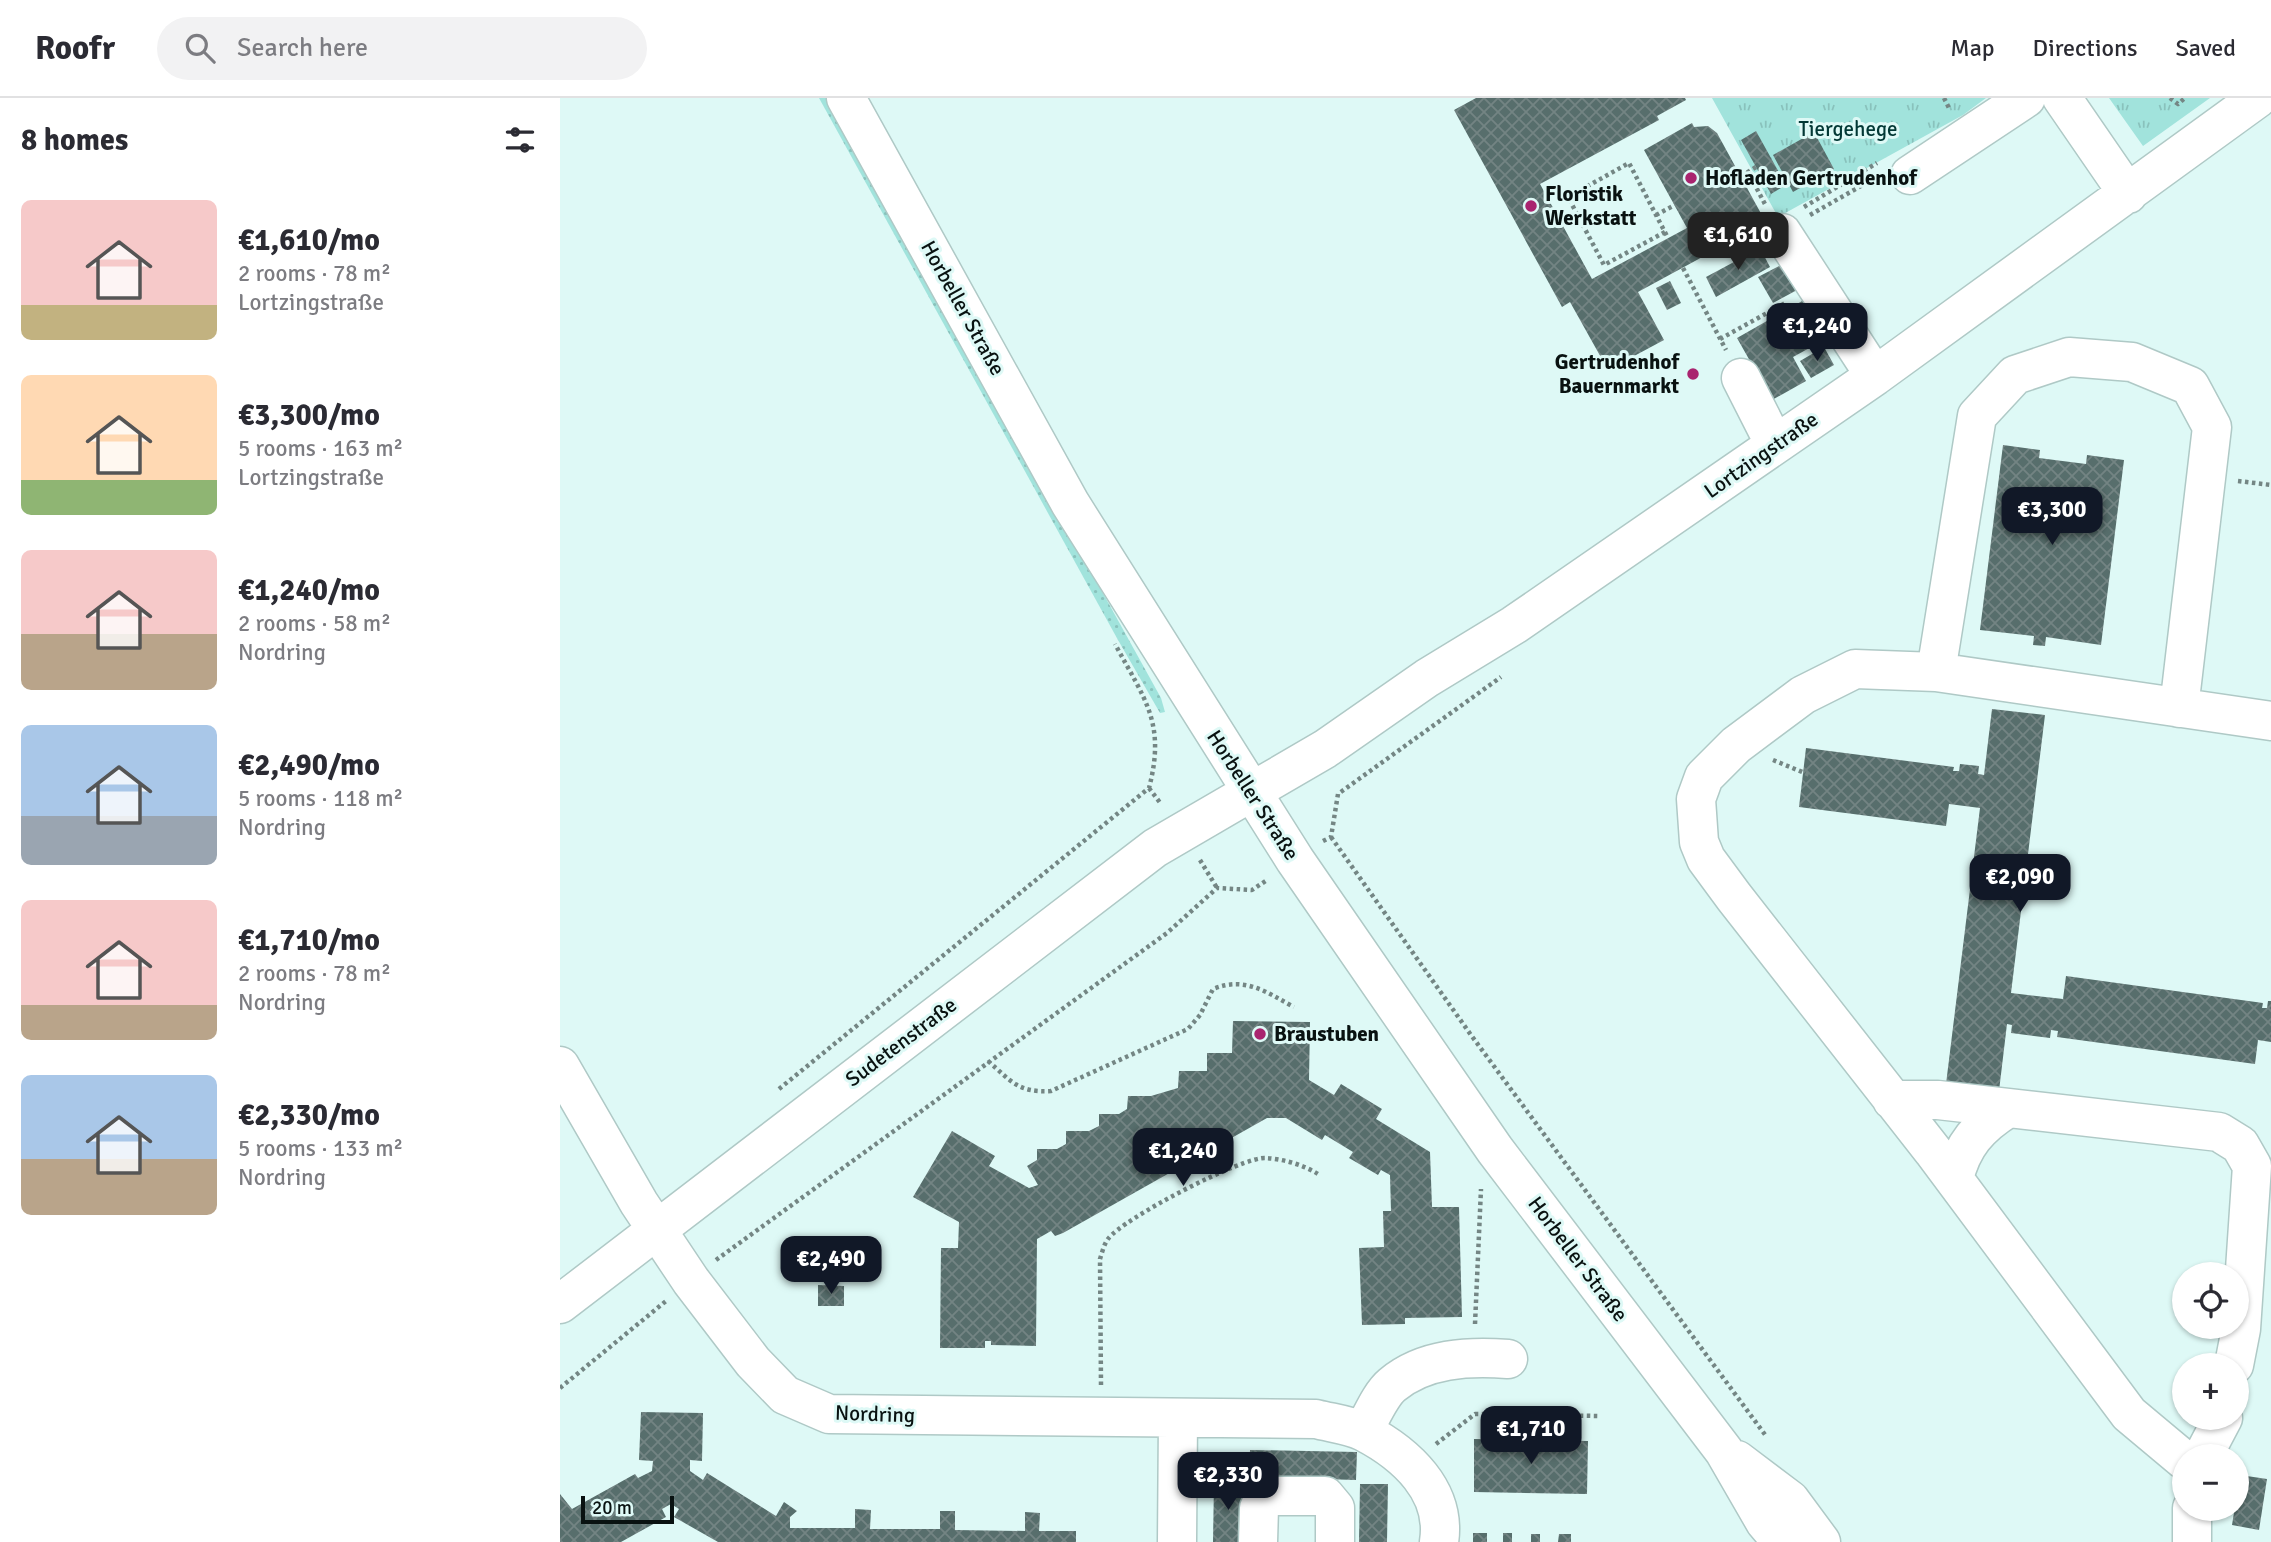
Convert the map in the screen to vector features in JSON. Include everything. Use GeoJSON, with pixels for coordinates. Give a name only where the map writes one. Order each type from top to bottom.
{"type":"FeatureCollection","features":[{"type":"Feature","properties":{"kind":"street","name":"Horbeller Straße"},"geometry":{"type":"LineString","coordinates":[[846,98],[1070,503],[1295,860],[1495,1150],[1724,1451],[1765,1522],[1782,1542]]}},
{"type":"Feature","properties":{"kind":"street"},"geometry":{"type":"LineString","coordinates":[[1891,170],[2026,98]]}},
{"type":"Feature","properties":{"kind":"street"},"geometry":{"type":"LineString","coordinates":[[2062,98],[2128,194]]}},
{"type":"Feature","properties":{"kind":"street","name":"Lortzingstraße"},"geometry":{"type":"LineString","coordinates":[[1251,791],[1325,748],[1427,678],[1514,625],[1875,376],[2258,98]]}},
{"type":"Feature","properties":{"kind":"street"},"geometry":{"type":"LineString","coordinates":[[1779,229],[1875,376]]}},
{"type":"Feature","properties":{"kind":"street"},"geometry":{"type":"LineString","coordinates":[[1936,672],[1977,416],[2015,374],[2069,358],[2132,362],[2190,386],[2212,427],[2179,708]]}},
{"type":"Feature","properties":{"kind":"street"},"geometry":{"type":"LineString","coordinates":[[1741,378],[1775,445]]}},
{"type":"Feature","properties":{"kind":"street"},"geometry":{"type":"LineString","coordinates":[[2172,1450],[2129,1414],[1954,1179],[1706,859],[1699,842],[1696,799],[1704,778],[1736,745],[1803,695],[1831,679],[1855,670],[1936,672],[2271,721]]}},
{"type":"Feature","properties":{"kind":"street","name":"Sudetenstraße"},"geometry":{"type":"LineString","coordinates":[[560,1304],[1155,848],[1251,791]]}},
{"type":"Feature","properties":{"kind":"street","name":"Nordring"},"geometry":{"type":"LineString","coordinates":[[560,1066],[657,1231],[691,1281],[752,1362],[785,1395],[829,1414],[1316,1419],[1363,1432],[1410,1464],[1433,1491],[1442,1525],[1439,1542]]}},
{"type":"Feature","properties":{"kind":"street"},"geometry":{"type":"LineString","coordinates":[[1892,1100],[1938,1100],[2219,1132],[2240,1145],[2252,1166],[2241,1329],[2236,1353]]}},
{"type":"Feature","properties":{"kind":"street"},"geometry":{"type":"LineString","coordinates":[[1954,1179],[1962,1152],[1973,1134],[2008,1108]]}},
{"type":"Feature","properties":{"kind":"street"},"geometry":{"type":"LineString","coordinates":[[1363,1432],[1390,1385],[1423,1366],[1491,1358]]}},
{"type":"Feature","properties":{"kind":"street"},"geometry":{"type":"LineString","coordinates":[[1177,1542],[1178,1418]]}},
{"type":"Feature","properties":{"kind":"street","name":"Horbeller Straße"},"geometry":{"type":"LineString","coordinates":[[1724,1451],[1790,1500],[1821,1542]]}},
{"type":"Feature","properties":{"kind":"street"},"geometry":{"type":"LineString","coordinates":[[1258,1542],[1259,1508],[1266,1496],[1325,1496],[1335,1508],[1335,1542]]}},
{"type":"Feature","properties":{"kind":"street"},"geometry":{"type":"LineString","coordinates":[[2192,1521],[2192,1542]]}},
{"type":"Feature","properties":{"kind":"path"},"geometry":{"type":"LineString","coordinates":[[2170,98],[2178,104],[2185,98]]}},
{"type":"Feature","properties":{"kind":"path"},"geometry":{"type":"LineString","coordinates":[[1944,117],[1961,105]]}},
{"type":"Feature","properties":{"kind":"path"},"geometry":{"type":"LineString","coordinates":[[1664,232],[1604,265],[1569,197],[1629,163],[1668,238]]}},
{"type":"Feature","properties":{"kind":"path"},"geometry":{"type":"LineString","coordinates":[[1756,167],[1748,172],[1779,229]]}},
{"type":"Feature","properties":{"kind":"path"},"geometry":{"type":"LineString","coordinates":[[1779,229],[1891,170]]}},
{"type":"Feature","properties":{"kind":"path"},"geometry":{"type":"LineString","coordinates":[[1779,229],[1891,170]]}},
{"type":"Feature","properties":{"kind":"path"},"geometry":{"type":"LineString","coordinates":[[1656,215],[1675,205]]}},
{"type":"Feature","properties":{"kind":"path"},"geometry":{"type":"LineString","coordinates":[[1684,268],[1741,378]]}},
{"type":"Feature","properties":{"kind":"path"},"geometry":{"type":"LineString","coordinates":[[1720,339],[1815,286]]}},
{"type":"Feature","properties":{"kind":"path"},"geometry":{"type":"LineString","coordinates":[[769,1097],[1149,788]]}},
{"type":"Feature","properties":{"kind":"path"},"geometry":{"type":"LineString","coordinates":[[1331,837],[1471,1035],[1770,1441]]}},
{"type":"Feature","properties":{"kind":"path"},"geometry":{"type":"LineString","coordinates":[[560,1388],[732,1245],[1167,933],[1217,887],[1252,890],[1295,860]]}},
{"type":"Feature","properties":{"kind":"path"},"geometry":{"type":"LineString","coordinates":[[988,1060],[1018,1087],[1032,1092],[1051,1091],[1188,1029],[1200,1015],[1213,989],[1228,983],[1251,984],[1294,1007]]}},
{"type":"Feature","properties":{"kind":"path"},"geometry":{"type":"LineString","coordinates":[[1102,1417],[1100,1259],[1107,1239],[1125,1222],[1243,1161],[1265,1158],[1307,1167],[1318,1174]]}},
{"type":"Feature","properties":{"kind":"path"},"geometry":{"type":"LineString","coordinates":[[1481,1185],[1491,1358]]}},
{"type":"Feature","properties":{"kind":"path"},"geometry":{"type":"LineString","coordinates":[[1410,1464],[1475,1414],[1598,1416]]}},
{"type":"Feature","properties":{"kind":"green space"},"geometry":{"type":"Polygon","coordinates":[[[819,98],[829,98],[1161,698],[1165,712],[1160,713],[1118,640],[819,98]]]}},
{"type":"Feature","properties":{"kind":"green space","name":"Tiergehege"},"geometry":{"type":"Polygon","coordinates":[[[1712,98],[1986,98],[1963,115],[1778,217],[1712,98]]]}},
{"type":"Feature","properties":{"kind":"green space"},"geometry":{"type":"Polygon","coordinates":[[[2109,98],[2210,98],[2143,146],[2109,98]]]}},
{"type":"Feature","properties":{"kind":"building"},"geometry":{"type":"Polygon","coordinates":[[[1476,98],[1685,98],[1686,100],[1657,116],[1659,120],[1540,184],[1592,279],[1687,228],[1644,150],[1692,123],[1694,127],[1708,126],[1717,133],[1764,219],[1750,227],[1752,230],[1638,292],[1664,340],[1608,370],[1570,302],[1562,307],[1454,110],[1476,98]]]}},
{"type":"Feature","properties":{"kind":"building"},"geometry":{"type":"Polygon","coordinates":[[[1756,131],[1786,185],[1771,194],[1741,140],[1756,131]]]}},
{"type":"Feature","properties":{"kind":"building"},"geometry":{"type":"Polygon","coordinates":[[[1814,132],[1834,169],[1793,192],[1773,155],[1814,132]]]}},
{"type":"Feature","properties":{"kind":"building"},"geometry":{"type":"Polygon","coordinates":[[[1760,248],[1770,267],[1716,297],[1706,277],[1760,248]]]}},
{"type":"Feature","properties":{"kind":"building"},"geometry":{"type":"Polygon","coordinates":[[[1785,263],[1799,289],[1773,303],[1758,277],[1785,263]]]}},
{"type":"Feature","properties":{"kind":"building"},"geometry":{"type":"Polygon","coordinates":[[[1670,281],[1681,303],[1667,310],[1656,288],[1670,281]]]}},
{"type":"Feature","properties":{"kind":"building"},"geometry":{"type":"Polygon","coordinates":[[[1804,300],[1826,339],[1793,357],[1806,381],[1772,400],[1737,338],[1804,300]]]}},
{"type":"Feature","properties":{"kind":"building"},"geometry":{"type":"Polygon","coordinates":[[[1824,347],[1834,365],[1811,378],[1800,361],[1824,347]]]}},
{"type":"Feature","properties":{"kind":"building"},"geometry":{"type":"Polygon","coordinates":[[[2003,445],[2040,450],[2039,458],[2086,464],[2087,455],[2124,460],[2101,645],[2046,637],[2045,646],[2033,645],[2034,636],[1980,630],[2003,445]]]}},
{"type":"Feature","properties":{"kind":"building"},"geometry":{"type":"Polygon","coordinates":[[[1992,709],[2045,715],[2011,993],[2063,999],[2066,976],[2263,1003],[2262,1008],[2267,1008],[2268,1001],[2271,1001],[2271,1042],[2258,1040],[2255,1064],[2057,1037],[2058,1031],[2051,1030],[2050,1038],[2011,1033],[2012,1025],[2007,1024],[1999,1091],[1946,1084],[1980,808],[1949,804],[1946,826],[1799,807],[1806,748],[1954,767],[1953,771],[1959,771],[1960,764],[1979,766],[1978,774],[1984,775],[1992,709]]]}},
{"type":"Feature","properties":{"kind":"building"},"geometry":{"type":"Polygon","coordinates":[[[1233,1021],[1310,1022],[1309,1080],[1334,1095],[1341,1084],[1382,1109],[1376,1119],[1430,1152],[1432,1207],[1459,1207],[1462,1317],[1405,1318],[1405,1324],[1362,1325],[1359,1248],[1384,1247],[1383,1211],[1391,1211],[1390,1175],[1381,1170],[1378,1175],[1349,1158],[1353,1152],[1325,1135],[1322,1140],[1286,1118],[1267,1118],[1063,1233],[1055,1236],[1051,1231],[1037,1239],[1036,1346],[991,1345],[991,1341],[985,1341],[985,1348],[940,1348],[941,1248],[958,1248],[959,1222],[913,1197],[952,1131],[995,1156],[989,1166],[1029,1188],[1038,1185],[1027,1166],[1037,1160],[1037,1149],[1057,1149],[1066,1144],[1066,1131],[1089,1131],[1099,1126],[1099,1114],[1119,1114],[1127,1109],[1128,1096],[1151,1096],[1178,1088],[1179,1071],[1207,1071],[1207,1053],[1232,1053],[1233,1021]]]}},
{"type":"Feature","properties":{"kind":"building"},"geometry":{"type":"Polygon","coordinates":[[[818,1285],[844,1286],[844,1306],[818,1306],[818,1285]]]}},
{"type":"Feature","properties":{"kind":"building"},"geometry":{"type":"Polygon","coordinates":[[[641,1412],[703,1413],[702,1461],[690,1460],[690,1471],[703,1480],[707,1473],[776,1516],[784,1502],[797,1511],[790,1517],[790,1528],[855,1528],[855,1509],[871,1510],[870,1529],[940,1529],[940,1511],[955,1511],[955,1530],[1025,1531],[1025,1512],[1040,1513],[1039,1531],[1076,1531],[1076,1542],[718,1542],[674,1517],[679,1509],[671,1504],[662,1509],[666,1517],[621,1542],[560,1542],[560,1494],[572,1509],[635,1474],[638,1478],[652,1471],[653,1461],[639,1460],[641,1412]]]}},
{"type":"Feature","properties":{"kind":"building"},"geometry":{"type":"Polygon","coordinates":[[[1474,1439],[1588,1441],[1587,1494],[1474,1492],[1474,1439]]]}},
{"type":"Feature","properties":{"kind":"building"},"geometry":{"type":"Polygon","coordinates":[[[1250,1450],[1357,1452],[1356,1480],[1249,1477],[1250,1450]]]}},
{"type":"Feature","properties":{"kind":"building"},"geometry":{"type":"Polygon","coordinates":[[[2249,1476],[2267,1479],[2259,1530],[2232,1525],[2233,1521],[2249,1521],[2249,1476]]]}},
{"type":"Feature","properties":{"kind":"building"},"geometry":{"type":"Polygon","coordinates":[[[1214,1482],[1242,1482],[1241,1542],[1213,1542],[1214,1482]]]}},
{"type":"Feature","properties":{"kind":"building"},"geometry":{"type":"Polygon","coordinates":[[[1360,1484],[1388,1484],[1387,1542],[1359,1542],[1360,1484]]]}},
{"type":"Feature","properties":{"kind":"building"},"geometry":{"type":"Polygon","coordinates":[[[1473,1533],[1487,1533],[1487,1542],[1473,1542],[1473,1533]]]}},
{"type":"Feature","properties":{"kind":"building"},"geometry":{"type":"Polygon","coordinates":[[[1503,1533],[1512,1533],[1512,1542],[1503,1542],[1503,1533]]]}},
{"type":"Feature","properties":{"kind":"building"},"geometry":{"type":"Polygon","coordinates":[[[1531,1534],[1540,1534],[1540,1542],[1531,1542],[1531,1534]]]}},
{"type":"Feature","properties":{"kind":"building"},"geometry":{"type":"Polygon","coordinates":[[[1559,1534],[1571,1534],[1571,1542],[1558,1542],[1559,1534]]]}},
{"type":"Feature","properties":{"kind":"place","name":"Hofladen Gertrudenhof"},"geometry":{"type":"Point","coordinates":[1691,178]}},
{"type":"Feature","properties":{"kind":"place","name":"Floristik Werkstatt"},"geometry":{"type":"Point","coordinates":[1531,206]}},
{"type":"Feature","properties":{"kind":"place","name":"Gertrudenhof Bauernmarkt"},"geometry":{"type":"Point","coordinates":[1693,374]}},
{"type":"Feature","properties":{"kind":"place","name":"Braustuben"},"geometry":{"type":"Point","coordinates":[1260,1034]}}]}
